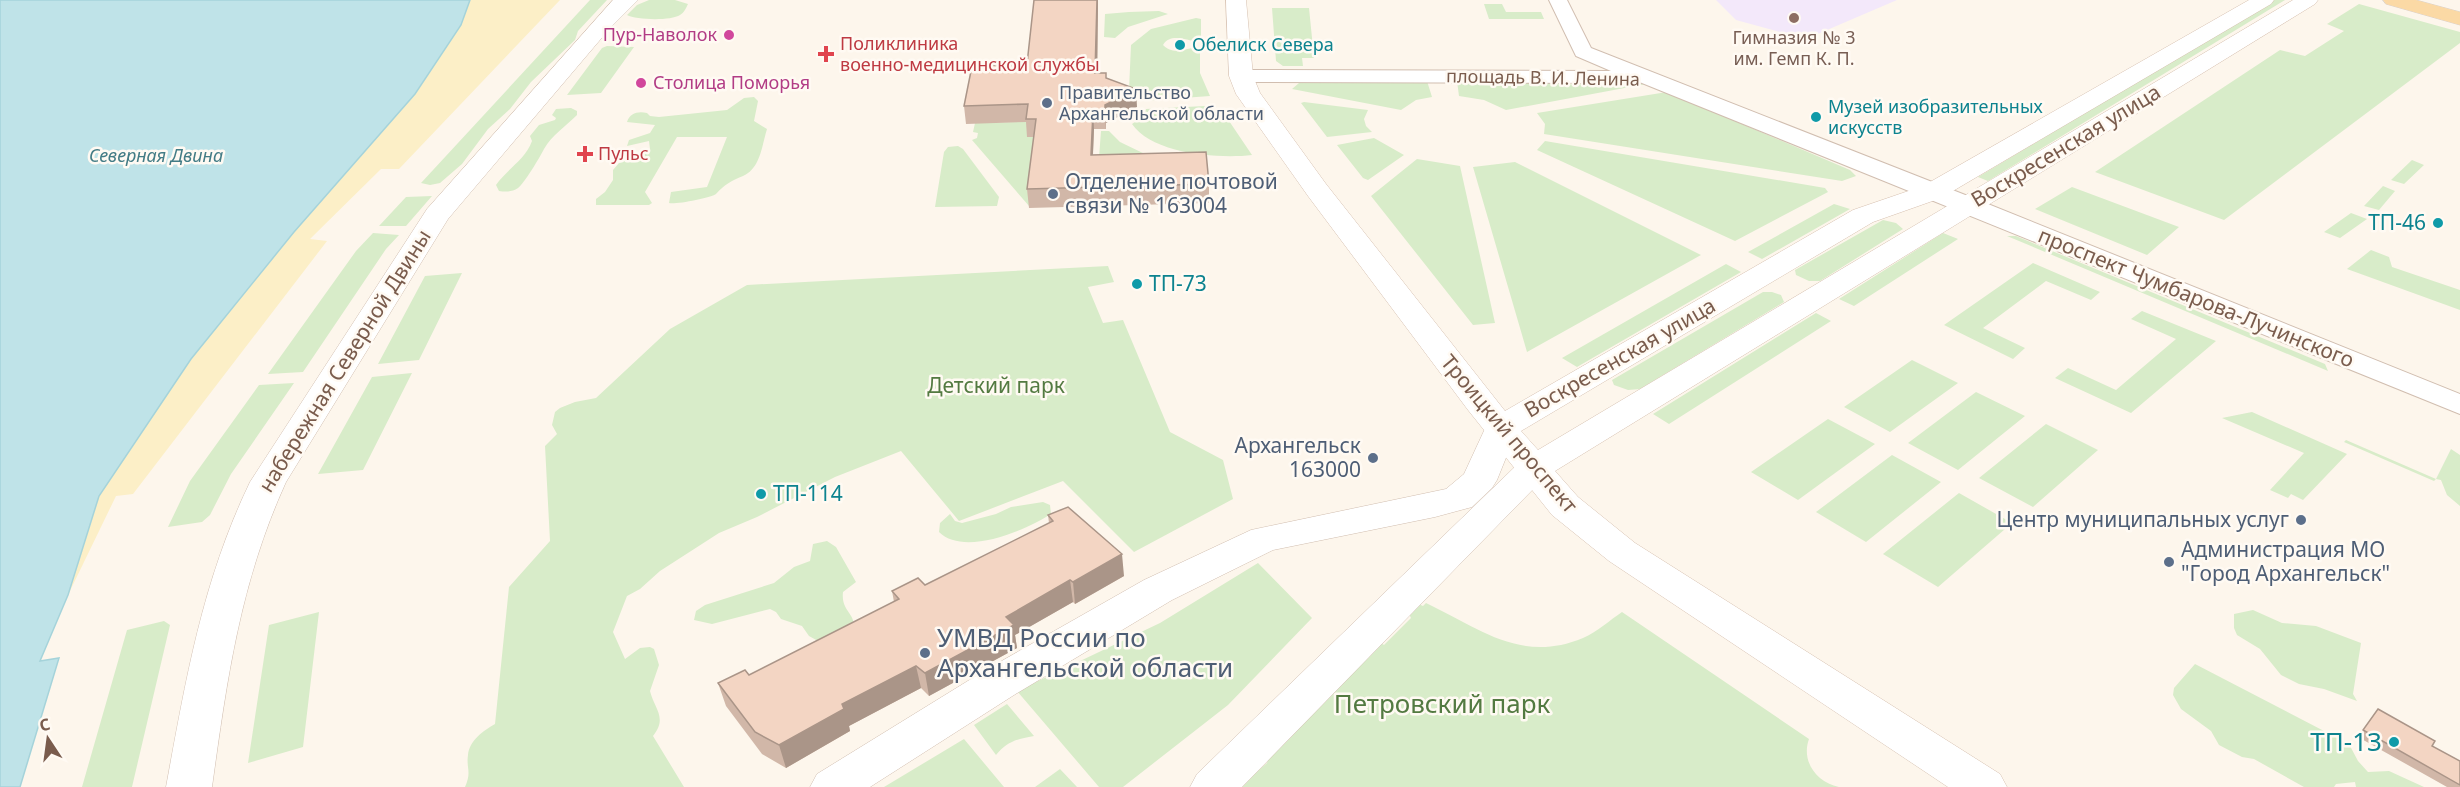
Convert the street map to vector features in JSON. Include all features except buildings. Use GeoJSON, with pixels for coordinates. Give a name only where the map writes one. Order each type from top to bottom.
{"type":"FeatureCollection","features":[{"type":"Feature","properties":{"kind":"main road","name":"набережная Северной Двины"},"geometry":{"type":"LineString","coordinates":[[189,787],[216,621],[251,514],[268,482],[437,215],[603,22],[628,0]]}},
{"type":"Feature","properties":{"kind":"main road","name":"Троицкий проспект"},"geometry":{"type":"LineString","coordinates":[[1236,0],[1241,76],[1248,94],[1317,190],[1501,428],[1565,506],[1622,552],[1983,787]]}},
{"type":"Feature","properties":{"kind":"main road","name":"Воскресенская улица"},"geometry":{"type":"LineString","coordinates":[[833,787],[999,682],[1158,590],[1264,539],[1435,505],[1459,498],[1479,480],[1501,428],[1863,216],[1932,192],[2264,0]]}},
{"type":"Feature","properties":{"kind":"main road","name":"Воскресенская улица"},"geometry":{"type":"LineString","coordinates":[[1213,787],[1534,468],[2308,0]]}},
{"type":"Feature","properties":{"kind":"main road"},"geometry":{"type":"LineString","coordinates":[[2393,0],[2460,19]]}},
{"type":"Feature","properties":{"kind":"street"},"geometry":{"type":"LineString","coordinates":[[1558,0],[1583,52],[1644,77]]}},
{"type":"Feature","properties":{"kind":"street","name":"площадь В. И. Ленина"},"geometry":{"type":"LineString","coordinates":[[1241,76],[1644,77],[1932,192]]}},
{"type":"Feature","properties":{"kind":"street","name":"проспект Чумбарова-Лучинского"},"geometry":{"type":"LineString","coordinates":[[1932,192],[2460,405]]}},
{"type":"Feature","properties":{"kind":"shaded area","name":"Гимназия № 3 им. Гемп К. П."},"geometry":{"type":"Polygon","coordinates":[[[1716,0],[1897,0],[1806,39],[1736,20],[1716,0]]]}},
{"type":"Feature","properties":{"kind":"green space"},"geometry":{"type":"Polygon","coordinates":[[[590,0],[607,0],[578,31],[575,40],[531,82],[510,109],[488,129],[462,164],[440,183],[430,185],[421,183],[590,0]]]}},
{"type":"Feature","properties":{"kind":"green space"},"geometry":{"type":"Polygon","coordinates":[[[649,0],[675,0],[688,4],[685,10],[676,17],[645,19],[627,15],[637,5],[649,0]]]}},
{"type":"Feature","properties":{"kind":"green space"},"geometry":{"type":"Polygon","coordinates":[[[2274,0],[2285,0],[1988,181],[1978,177],[2274,0]]]}},
{"type":"Feature","properties":{"kind":"green space"},"geometry":{"type":"Polygon","coordinates":[[[1484,4],[1502,4],[1506,12],[1541,12],[1544,19],[1489,19],[1484,4]]]}},
{"type":"Feature","properties":{"kind":"green space"},"geometry":{"type":"Polygon","coordinates":[[[2359,4],[2460,32],[2460,43],[2224,220],[2095,172],[2280,50],[2305,56],[2344,31],[2327,24],[2359,4]]]}},
{"type":"Feature","properties":{"kind":"green space"},"geometry":{"type":"Polygon","coordinates":[[[1272,8],[1309,8],[1314,58],[1302,58],[1303,66],[1283,66],[1276,61],[1272,8]]]}},
{"type":"Feature","properties":{"kind":"green space"},"geometry":{"type":"Polygon","coordinates":[[[1159,11],[1168,14],[1128,27],[1115,38],[1104,37],[1105,14],[1159,11]]]}},
{"type":"Feature","properties":{"kind":"green space"},"geometry":{"type":"Polygon","coordinates":[[[1196,18],[1201,19],[1201,41],[1176,38],[1163,45],[1177,51],[1200,48],[1200,73],[1210,96],[1142,101],[1129,90],[1131,45],[1151,29],[1196,18]]]}},
{"type":"Feature","properties":{"kind":"green space"},"geometry":{"type":"Polygon","coordinates":[[[607,46],[634,47],[601,93],[567,95],[602,48],[607,46]]]}},
{"type":"Feature","properties":{"kind":"green space"},"geometry":{"type":"Polygon","coordinates":[[[1623,80],[1646,84],[1506,110],[1484,100],[1459,96],[1457,81],[1623,80]]]}},
{"type":"Feature","properties":{"kind":"green space"},"geometry":{"type":"Polygon","coordinates":[[[1427,81],[1432,97],[1416,100],[1401,110],[1292,89],[1299,83],[1427,81]]]}},
{"type":"Feature","properties":{"kind":"green space"},"geometry":{"type":"Polygon","coordinates":[[[1667,92],[1850,170],[1856,176],[1842,181],[1544,134],[1545,124],[1537,113],[1667,92]]]}},
{"type":"Feature","properties":{"kind":"green space"},"geometry":{"type":"Polygon","coordinates":[[[754,97],[758,101],[754,121],[767,129],[760,155],[749,172],[728,183],[712,196],[669,203],[671,192],[707,187],[727,137],[677,137],[645,192],[652,203],[649,205],[596,205],[596,199],[605,192],[613,180],[613,170],[619,163],[637,157],[650,149],[649,141],[627,146],[629,140],[650,133],[655,125],[627,122],[632,115],[644,112],[650,116],[659,117],[727,110],[744,98],[754,97]]]}},
{"type":"Feature","properties":{"kind":"green space"},"geometry":{"type":"Polygon","coordinates":[[[1301,103],[1368,110],[1364,119],[1366,126],[1372,132],[1327,137],[1301,103]]]}},
{"type":"Feature","properties":{"kind":"green space"},"geometry":{"type":"Polygon","coordinates":[[[1205,106],[1213,111],[1223,112],[1252,155],[1205,155],[1170,148],[1142,134],[1132,124],[1145,115],[1146,109],[1205,106]]]}},
{"type":"Feature","properties":{"kind":"green space"},"geometry":{"type":"Polygon","coordinates":[[[571,108],[577,111],[577,115],[547,144],[521,186],[507,192],[499,191],[496,185],[525,154],[532,141],[530,136],[539,125],[555,120],[556,118],[552,115],[556,109],[571,108]]]}},
{"type":"Feature","properties":{"kind":"green space"},"geometry":{"type":"Polygon","coordinates":[[[1052,121],[1038,137],[1029,206],[972,140],[977,138],[978,133],[973,132],[975,123],[1052,121]]]}},
{"type":"Feature","properties":{"kind":"green space"},"geometry":{"type":"Polygon","coordinates":[[[1101,131],[1109,131],[1120,142],[1147,155],[1098,171],[1101,131]]]}},
{"type":"Feature","properties":{"kind":"green space"},"geometry":{"type":"Polygon","coordinates":[[[1374,138],[1404,155],[1368,180],[1363,178],[1337,145],[1374,138]]]}},
{"type":"Feature","properties":{"kind":"green space"},"geometry":{"type":"Polygon","coordinates":[[[1545,141],[1825,188],[1828,192],[1735,241],[1537,150],[1545,141]]]}},
{"type":"Feature","properties":{"kind":"green space"},"geometry":{"type":"Polygon","coordinates":[[[958,146],[963,149],[999,197],[997,206],[935,207],[944,152],[948,147],[958,146]]]}},
{"type":"Feature","properties":{"kind":"green space"},"geometry":{"type":"Polygon","coordinates":[[[1417,159],[1460,166],[1495,323],[1473,325],[1371,196],[1417,159]]]}},
{"type":"Feature","properties":{"kind":"green space"},"geometry":{"type":"Polygon","coordinates":[[[2412,160],[2424,165],[2404,184],[2391,180],[2412,160]]]}},
{"type":"Feature","properties":{"kind":"green space"},"geometry":{"type":"Polygon","coordinates":[[[1515,162],[1701,255],[1527,352],[1473,167],[1515,162]]]}},
{"type":"Feature","properties":{"kind":"green space"},"geometry":{"type":"Polygon","coordinates":[[[2383,186],[2395,191],[2379,210],[2364,206],[2383,186]]]}},
{"type":"Feature","properties":{"kind":"green space"},"geometry":{"type":"Polygon","coordinates":[[[2072,187],[2179,227],[2147,255],[2035,209],[2072,187]]]}},
{"type":"Feature","properties":{"kind":"green space"},"geometry":{"type":"Polygon","coordinates":[[[432,196],[406,226],[379,226],[406,197],[432,196]]]}},
{"type":"Feature","properties":{"kind":"green space"},"geometry":{"type":"Polygon","coordinates":[[[1834,204],[1850,209],[1762,259],[1748,252],[1834,204]]]}},
{"type":"Feature","properties":{"kind":"green space"},"geometry":{"type":"Polygon","coordinates":[[[2351,213],[2367,219],[2340,238],[2324,232],[2351,213]]]}},
{"type":"Feature","properties":{"kind":"green space"},"geometry":{"type":"Polygon","coordinates":[[[1883,220],[1896,223],[1903,229],[1820,281],[1809,281],[1796,275],[1795,270],[1883,220]]]}},
{"type":"Feature","properties":{"kind":"green space"},"geometry":{"type":"Polygon","coordinates":[[[373,233],[399,235],[386,249],[303,372],[268,374],[356,251],[373,233]]]}},
{"type":"Feature","properties":{"kind":"green space"},"geometry":{"type":"Polygon","coordinates":[[[1943,233],[1958,239],[1854,306],[1839,299],[1943,233]]]}},
{"type":"Feature","properties":{"kind":"green space"},"geometry":{"type":"Polygon","coordinates":[[[2007,236],[2016,236],[2325,364],[2328,371],[2007,236]]]}},
{"type":"Feature","properties":{"kind":"green space"},"geometry":{"type":"Polygon","coordinates":[[[2371,250],[2389,257],[2392,267],[2460,290],[2460,310],[2347,269],[2371,250]]]}},
{"type":"Feature","properties":{"kind":"green space"},"geometry":{"type":"Polygon","coordinates":[[[2033,263],[2100,292],[2091,300],[2046,281],[1983,328],[2025,348],[2013,359],[1944,325],[2033,263]]]}},
{"type":"Feature","properties":{"kind":"green space"},"geometry":{"type":"Polygon","coordinates":[[[1726,264],[1741,272],[1577,367],[1562,358],[1726,264]]]}},
{"type":"Feature","properties":{"kind":"green space","name":"Детский парк"},"geometry":{"type":"Polygon","coordinates":[[[1108,266],[1114,282],[1088,287],[1103,323],[1123,320],[1170,432],[1223,460],[1233,499],[1134,552],[1063,481],[959,521],[901,451],[835,477],[757,517],[719,533],[660,571],[640,589],[627,596],[613,632],[625,659],[640,648],[654,649],[659,665],[650,691],[660,718],[653,736],[684,787],[465,787],[471,745],[495,724],[509,587],[550,541],[545,446],[557,434],[552,425],[555,412],[575,402],[596,398],[670,329],[747,285],[1108,266]]]}},
{"type":"Feature","properties":{"kind":"green space"},"geometry":{"type":"Polygon","coordinates":[[[462,273],[419,360],[378,364],[425,276],[462,273]]]}},
{"type":"Feature","properties":{"kind":"green space"},"geometry":{"type":"Polygon","coordinates":[[[1763,292],[1781,295],[1784,302],[1640,389],[1628,390],[1614,385],[1612,380],[1763,292]]]}},
{"type":"Feature","properties":{"kind":"green space"},"geometry":{"type":"Polygon","coordinates":[[[2142,311],[2216,341],[2131,413],[2055,378],[2068,368],[2116,390],[2176,339],[2131,319],[2142,311]]]}},
{"type":"Feature","properties":{"kind":"green space"},"geometry":{"type":"Polygon","coordinates":[[[1816,313],[1831,321],[1669,424],[1653,414],[1816,313]]]}},
{"type":"Feature","properties":{"kind":"green space"},"geometry":{"type":"Polygon","coordinates":[[[1912,360],[1958,383],[1890,432],[1844,407],[1912,360]]]}},
{"type":"Feature","properties":{"kind":"green space"},"geometry":{"type":"Polygon","coordinates":[[[412,373],[363,470],[318,474],[372,377],[412,373]]]}},
{"type":"Feature","properties":{"kind":"green space"},"geometry":{"type":"Polygon","coordinates":[[[294,383],[231,474],[210,515],[202,522],[168,527],[190,481],[259,385],[294,383]]]}},
{"type":"Feature","properties":{"kind":"green space"},"geometry":{"type":"Polygon","coordinates":[[[1976,392],[2025,416],[1958,470],[1908,443],[1976,392]]]}},
{"type":"Feature","properties":{"kind":"green space"},"geometry":{"type":"Polygon","coordinates":[[[2252,412],[2347,454],[2303,500],[2291,494],[2288,498],[2270,490],[2304,453],[2222,418],[2252,412]]]}},
{"type":"Feature","properties":{"kind":"green space"},"geometry":{"type":"Polygon","coordinates":[[[1828,419],[1875,444],[1798,500],[1751,472],[1828,419]]]}},
{"type":"Feature","properties":{"kind":"green space"},"geometry":{"type":"Polygon","coordinates":[[[2046,424],[2098,450],[2033,507],[1979,478],[2046,424]]]}},
{"type":"Feature","properties":{"kind":"green space"},"geometry":{"type":"Polygon","coordinates":[[[2346,440],[2436,479],[2434,481],[2344,442],[2346,440]]]}},
{"type":"Feature","properties":{"kind":"green space"},"geometry":{"type":"Polygon","coordinates":[[[2451,449],[2460,455],[2460,506],[2447,495],[2441,480],[2436,479],[2451,449]]]}},
{"type":"Feature","properties":{"kind":"green space"},"geometry":{"type":"Polygon","coordinates":[[[1892,455],[1941,482],[1866,542],[1816,512],[1892,455]]]}},
{"type":"Feature","properties":{"kind":"green space"},"geometry":{"type":"Polygon","coordinates":[[[1959,493],[2012,523],[1938,587],[1883,554],[1959,493]]]}},
{"type":"Feature","properties":{"kind":"green space"},"geometry":{"type":"Polygon","coordinates":[[[1043,502],[1050,505],[1051,514],[1026,527],[995,538],[979,542],[964,542],[950,539],[939,532],[940,523],[950,514],[955,521],[962,523],[996,514],[1011,507],[1043,502]]]}},
{"type":"Feature","properties":{"kind":"green space"},"geometry":{"type":"Polygon","coordinates":[[[827,541],[836,547],[856,582],[843,592],[845,607],[854,625],[818,641],[809,636],[802,626],[781,619],[776,612],[770,609],[712,624],[694,620],[696,611],[705,605],[774,583],[794,567],[810,561],[813,544],[827,541]]]}},
{"type":"Feature","properties":{"kind":"green space"},"geometry":{"type":"Polygon","coordinates":[[[1258,563],[1312,618],[1228,705],[1123,787],[1099,787],[1017,691],[1160,623],[1258,563]]]}},
{"type":"Feature","properties":{"kind":"green space","name":"Петровский парк"},"geometry":{"type":"Polygon","coordinates":[[[1416,603],[1423,606],[1426,603],[1501,640],[1540,647],[1561,645],[1583,638],[1622,612],[1809,739],[1807,755],[1812,769],[1823,780],[1839,787],[1239,787],[1267,763],[1268,759],[1381,643],[1384,645],[1411,618],[1409,614],[1416,603]]]}},
{"type":"Feature","properties":{"kind":"green space"},"geometry":{"type":"Polygon","coordinates":[[[2253,610],[2282,623],[2316,626],[2361,643],[2353,694],[2357,701],[2324,689],[2299,684],[2281,675],[2260,649],[2237,635],[2234,628],[2234,614],[2253,610]]]}},
{"type":"Feature","properties":{"kind":"green space"},"geometry":{"type":"Polygon","coordinates":[[[319,612],[303,747],[248,763],[269,625],[319,612]]]}},
{"type":"Feature","properties":{"kind":"green space"},"geometry":{"type":"Polygon","coordinates":[[[164,621],[170,625],[132,787],[82,787],[127,630],[164,621]]]}},
{"type":"Feature","properties":{"kind":"green space"},"geometry":{"type":"Polygon","coordinates":[[[2195,664],[2349,744],[2358,761],[2368,772],[2389,771],[2424,787],[2356,787],[2355,782],[2336,784],[2334,787],[2304,787],[2254,759],[2242,757],[2219,745],[2211,731],[2181,709],[2173,695],[2174,688],[2195,664]]]}},
{"type":"Feature","properties":{"kind":"green space"},"geometry":{"type":"Polygon","coordinates":[[[1007,704],[1034,736],[1012,742],[996,755],[974,725],[1007,704]]]}},
{"type":"Feature","properties":{"kind":"green space"},"geometry":{"type":"Polygon","coordinates":[[[964,739],[1004,787],[884,787],[964,739]]]}},
{"type":"Feature","properties":{"kind":"green space"},"geometry":{"type":"Polygon","coordinates":[[[1060,769],[1077,787],[1035,787],[1060,769]]]}},
{"type":"Feature","properties":{"kind":"sand"},"geometry":{"type":"Polygon","coordinates":[[[470,0],[560,0],[399,169],[381,169],[310,239],[327,241],[133,494],[116,496],[68,595],[99,496],[191,359],[294,232],[415,94],[461,25],[470,0]]]}},
{"type":"Feature","properties":{"kind":"water","name":"Северная Двина"},"geometry":{"type":"Polygon","coordinates":[[[0,0],[470,0],[461,25],[415,94],[294,232],[191,359],[99,496],[68,595],[40,661],[59,658],[20,787],[0,787],[0,0]]]}},
{"type":"Feature","properties":{"kind":"place","name":"Гимназия № 3 им. Гемп К. П."},"geometry":{"type":"Point","coordinates":[1794,18]}},
{"type":"Feature","properties":{"kind":"place","name":"Пур-Наволок"},"geometry":{"type":"Point","coordinates":[729,35]}},
{"type":"Feature","properties":{"kind":"place","name":"Обелиск Севера"},"geometry":{"type":"Point","coordinates":[1180,45]}},
{"type":"Feature","properties":{"kind":"place","name":"Поликлиника военно-медицинской службы"},"geometry":{"type":"Point","coordinates":[826,54]}},
{"type":"Feature","properties":{"kind":"place","name":"Столица Поморья"},"geometry":{"type":"Point","coordinates":[641,83]}},
{"type":"Feature","properties":{"kind":"place","name":"Правительство Архангельской области"},"geometry":{"type":"Point","coordinates":[1047,103]}},
{"type":"Feature","properties":{"kind":"place","name":"Музей изобразительных искусств"},"geometry":{"type":"Point","coordinates":[1816,117]}},
{"type":"Feature","properties":{"kind":"place","name":"Пульс"},"geometry":{"type":"Point","coordinates":[585,154]}},
{"type":"Feature","properties":{"kind":"place","name":"Отделение почтовой связи № 163004"},"geometry":{"type":"Point","coordinates":[1053,194]}},
{"type":"Feature","properties":{"kind":"place","name":"ТП-46"},"geometry":{"type":"Point","coordinates":[2438,223]}},
{"type":"Feature","properties":{"kind":"place","name":"ТП-73"},"geometry":{"type":"Point","coordinates":[1137,284]}},
{"type":"Feature","properties":{"kind":"place","name":"Архангельск 163000"},"geometry":{"type":"Point","coordinates":[1373,458]}},
{"type":"Feature","properties":{"kind":"place","name":"ТП-114"},"geometry":{"type":"Point","coordinates":[761,494]}},
{"type":"Feature","properties":{"kind":"place","name":"Центр муниципальных услуг"},"geometry":{"type":"Point","coordinates":[2301,520]}},
{"type":"Feature","properties":{"kind":"place","name":"Администрация МО \"Город Архангельск\""},"geometry":{"type":"Point","coordinates":[2169,562]}},
{"type":"Feature","properties":{"kind":"place","name":"УМВД России по Архангельской области"},"geometry":{"type":"Point","coordinates":[925,653]}},
{"type":"Feature","properties":{"kind":"place","name":"ТП-13"},"geometry":{"type":"Point","coordinates":[2394,742]}}]}
